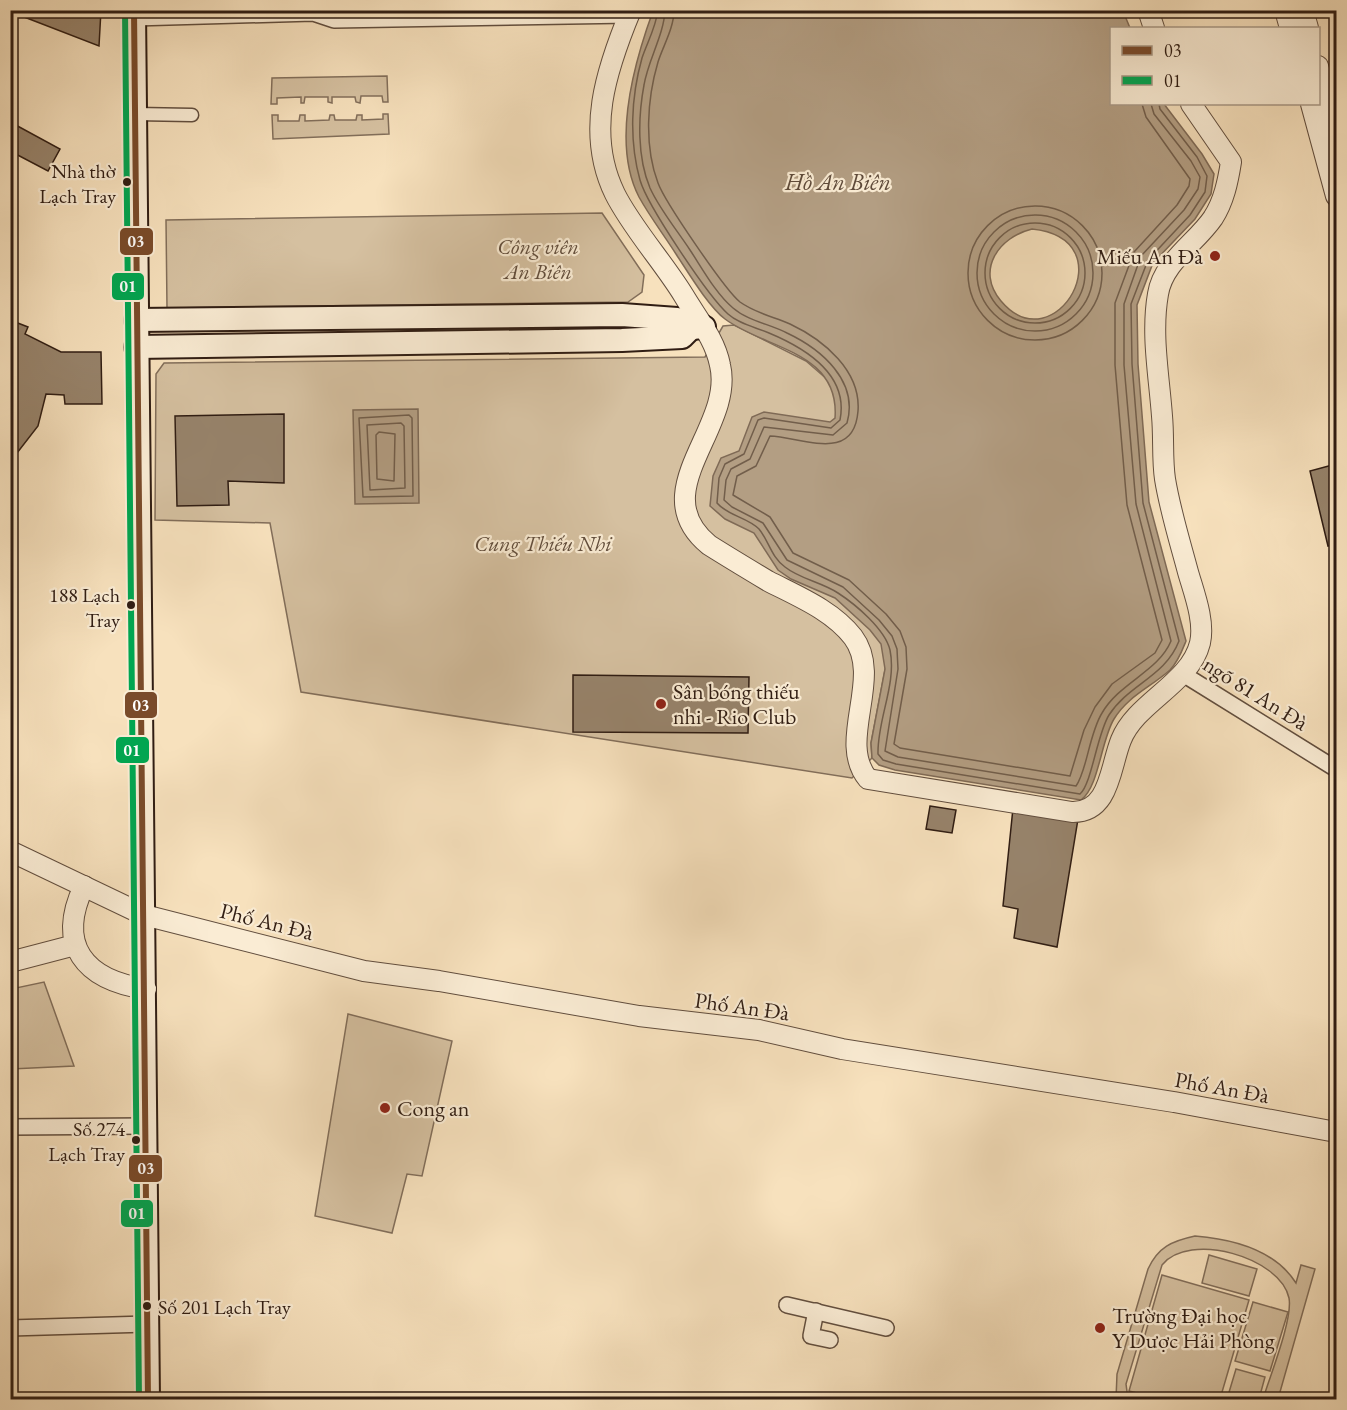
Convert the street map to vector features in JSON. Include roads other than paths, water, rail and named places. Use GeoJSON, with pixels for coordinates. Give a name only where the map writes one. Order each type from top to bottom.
{"type":"FeatureCollection","features":[{"type":"Feature","properties":{"kind":"main road"},"geometry":{"type":"LineString","coordinates":[[134,14],[136,347],[146,989],[148,1400]]}},
{"type":"Feature","properties":{"kind":"main road"},"geometry":{"type":"LineString","coordinates":[[136,320],[622,315],[677,320],[697,327]]}},
{"type":"Feature","properties":{"kind":"main road"},"geometry":{"type":"LineString","coordinates":[[423,317],[423,342]]}},
{"type":"Feature","properties":{"kind":"main road"},"geometry":{"type":"LineString","coordinates":[[136,347],[652,339],[682,337],[697,327]]}},
{"type":"Feature","properties":{"kind":"street"},"geometry":{"type":"LineString","coordinates":[[1148,10],[1154,27]]}},
{"type":"Feature","properties":{"kind":"street"},"geometry":{"type":"LineString","coordinates":[[1285,10],[1290,27]]}},
{"type":"Feature","properties":{"kind":"street"},"geometry":{"type":"LineString","coordinates":[[1303,10],[1308,27]]}},
{"type":"Feature","properties":{"kind":"street"},"geometry":{"type":"LineString","coordinates":[[134,14],[315,12],[334,20],[428,14],[630,13],[603,90],[599,127],[605,170],[616,196],[721,365],[721,378],[713,419],[690,470],[684,493],[686,516],[694,533],[709,546],[829,614],[852,636],[859,647],[865,669],[856,754],[860,770],[868,779],[1081,812],[1098,802],[1104,793],[1121,739],[1143,709],[1183,674],[1200,643],[1199,611],[1165,479],[1162,415],[1156,373],[1155,315],[1158,291],[1168,269],[1213,217],[1226,191],[1232,162],[1192,105]]}},
{"type":"Feature","properties":{"kind":"street"},"geometry":{"type":"LineString","coordinates":[[1320,73],[1336,130]]}},
{"type":"Feature","properties":{"kind":"street"},"geometry":{"type":"LineString","coordinates":[[1311,105],[1336,196]]}},
{"type":"Feature","properties":{"kind":"street"},"geometry":{"type":"LineString","coordinates":[[136,114],[192,115]]}},
{"type":"Feature","properties":{"kind":"street","name":"ngõ 81 An Đà"},"geometry":{"type":"LineString","coordinates":[[1183,674],[1336,770]]}},
{"type":"Feature","properties":{"kind":"street","name":"Phố An Đà"},"geometry":{"type":"LineString","coordinates":[[10,850],[144,915],[364,971],[439,981],[639,1016],[759,1030],[842,1048],[1151,1098],[1336,1132]]}},
{"type":"Feature","properties":{"kind":"street"},"geometry":{"type":"LineString","coordinates":[[84,886],[73,909],[71,931],[75,945],[92,969],[108,979],[125,986],[146,989]]}},
{"type":"Feature","properties":{"kind":"street"},"geometry":{"type":"LineString","coordinates":[[10,962],[75,945]]}},
{"type":"Feature","properties":{"kind":"street"},"geometry":{"type":"LineString","coordinates":[[10,1127],[146,1126]]}},
{"type":"Feature","properties":{"kind":"street"},"geometry":{"type":"LineString","coordinates":[[788,1305],[886,1328]]}},
{"type":"Feature","properties":{"kind":"street"},"geometry":{"type":"LineString","coordinates":[[816,1311],[811,1336],[830,1340]]}},
{"type":"Feature","properties":{"kind":"street"},"geometry":{"type":"LineString","coordinates":[[10,1328],[147,1324]]}},
{"type":"Feature","properties":{"kind":"water","name":"Hồ An Biên"},"geometry":{"type":"Polygon","coordinates":[[[653,11],[1123,11],[1130,27],[1110,27],[1110,105],[1165,105],[1202,154],[1214,174],[1211,194],[1195,219],[1153,263],[1137,305],[1138,364],[1149,502],[1186,641],[1178,660],[1170,670],[1126,704],[1114,719],[1092,785],[1081,800],[895,770],[879,765],[872,758],[871,743],[885,669],[881,644],[870,630],[835,598],[791,579],[778,570],[754,533],[725,519],[710,506],[713,476],[721,458],[739,451],[752,417],[764,412],[830,422],[835,418],[833,396],[826,378],[813,365],[741,329],[725,319],[712,306],[639,197],[631,176],[626,128],[628,103],[639,54],[653,11]],[[1032,229],[1020,233],[1010,239],[994,256],[990,278],[994,289],[1001,301],[1022,317],[1042,318],[1060,309],[1073,293],[1079,273],[1075,253],[1060,238],[1032,229]]]}},
{"type":"Feature","properties":{"kind":"water"},"geometry":{"type":"Polygon","coordinates":[[[418,409],[419,503],[355,504],[353,410],[418,409]]]}},
{"type":"Feature","properties":{"kind":"place","name":"Nhà thờ Lạch Tray"},"geometry":{"type":"Point","coordinates":[127,182]}},
{"type":"Feature","properties":{"kind":"place","name":"Miếu An Đà"},"geometry":{"type":"Point","coordinates":[1215,256]}},
{"type":"Feature","properties":{"kind":"place","name":"188 Lạch Tray"},"geometry":{"type":"Point","coordinates":[131,605]}},
{"type":"Feature","properties":{"kind":"place","name":"Sân bóng thiếu nhi - Rio Club"},"geometry":{"type":"Point","coordinates":[661,704]}},
{"type":"Feature","properties":{"kind":"place","name":"Cong an"},"geometry":{"type":"Point","coordinates":[385,1108]}},
{"type":"Feature","properties":{"kind":"place","name":"Số 274 Lạch Tray"},"geometry":{"type":"Point","coordinates":[136,1140]}},
{"type":"Feature","properties":{"kind":"place","name":"Số 201 Lạch Tray"},"geometry":{"type":"Point","coordinates":[147,1306]}},
{"type":"Feature","properties":{"kind":"place","name":"Trường Đại học Y Dược Hải Phòng"},"geometry":{"type":"Point","coordinates":[1100,1328]}},
{"type":"Feature","properties":{"kind":"park label","name":"Công viên An Biên"},"geometry":{"type":"Point","coordinates":[538,258]}},
{"type":"Feature","properties":{"kind":"park label","name":"Cung Thiếu Nhi"},"geometry":{"type":"Point","coordinates":[543,543]}}]}
